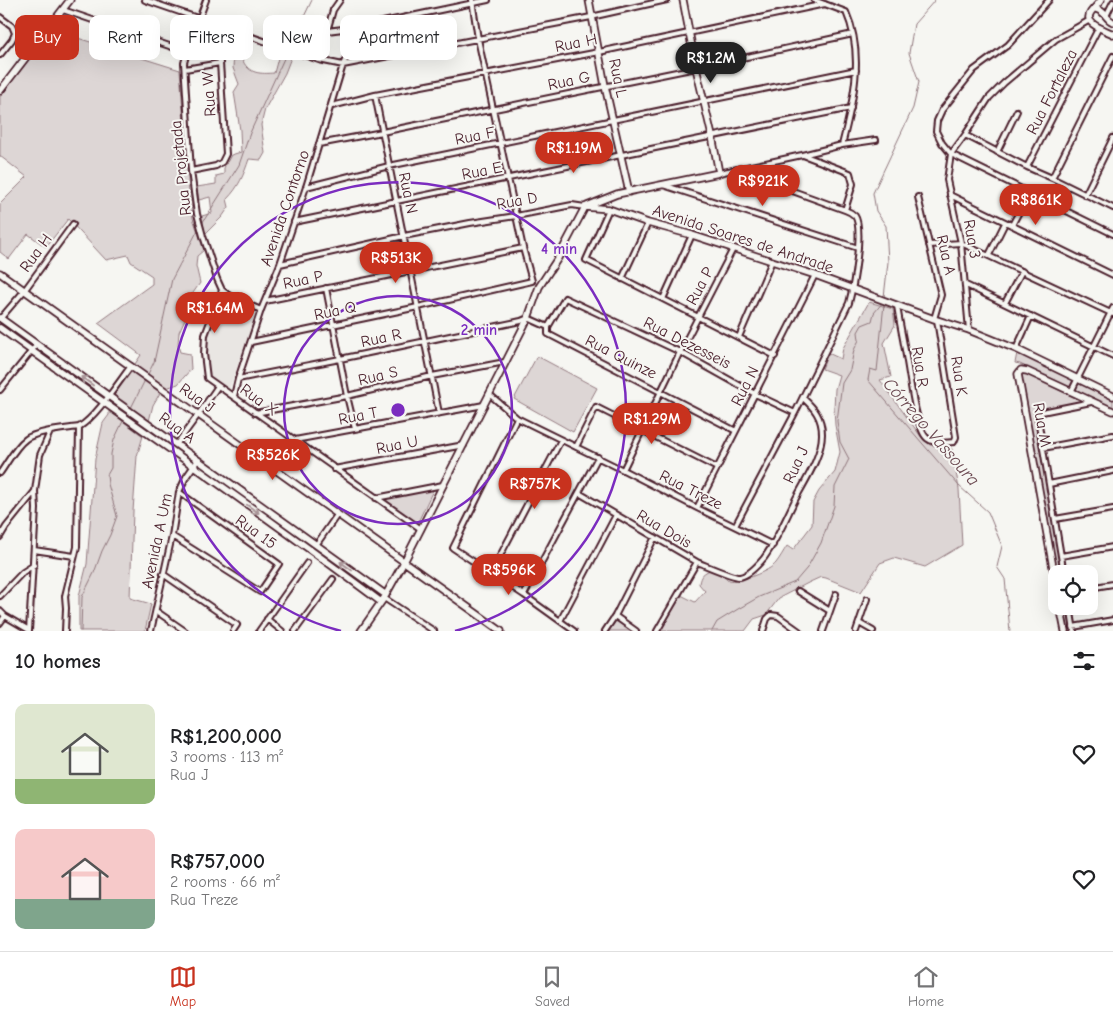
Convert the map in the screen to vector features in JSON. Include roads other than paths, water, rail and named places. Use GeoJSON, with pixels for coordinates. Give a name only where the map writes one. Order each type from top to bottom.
{"type":"FeatureCollection","features":[{"type":"Feature","properties":{"kind":"street"},"geometry":{"type":"LineString","coordinates":[[0,91],[70,0]]}},
{"type":"Feature","properties":{"kind":"street"},"geometry":{"type":"LineString","coordinates":[[145,0],[192,15]]}},
{"type":"Feature","properties":{"kind":"street","name":"Rua Projetada"},"geometry":{"type":"LineString","coordinates":[[201,15],[206,0]]}},
{"type":"Feature","properties":{"kind":"street"},"geometry":{"type":"LineString","coordinates":[[330,20],[333,10],[340,0]]}},
{"type":"Feature","properties":{"kind":"street"},"geometry":{"type":"LineString","coordinates":[[413,15],[488,0]]}},
{"type":"Feature","properties":{"kind":"street","name":"Rua L"},"geometry":{"type":"LineString","coordinates":[[588,0],[629,192]]}},
{"type":"Feature","properties":{"kind":"street"},"geometry":{"type":"LineString","coordinates":[[318,60],[344,65],[591,17],[667,0]]}},
{"type":"Feature","properties":{"kind":"street"},"geometry":{"type":"LineString","coordinates":[[683,0],[719,173]]}},
{"type":"Feature","properties":{"kind":"street"},"geometry":{"type":"LineString","coordinates":[[814,0],[846,12],[852,24],[857,64],[851,108],[842,145]]}},
{"type":"Feature","properties":{"kind":"street"},"geometry":{"type":"LineString","coordinates":[[1049,0],[1008,45],[974,70],[942,110],[937,121],[936,131],[942,143],[951,154],[1113,234]]}},
{"type":"Feature","properties":{"kind":"street"},"geometry":{"type":"LineString","coordinates":[[1102,0],[1089,16],[1090,20],[1093,24],[1113,34]]}},
{"type":"Feature","properties":{"kind":"street"},"geometry":{"type":"LineString","coordinates":[[1102,0],[1105,14],[1108,20],[1113,22]]}},
{"type":"Feature","properties":{"kind":"street"},"geometry":{"type":"LineString","coordinates":[[472,2],[478,39],[523,248],[532,281],[539,287]]}},
{"type":"Feature","properties":{"kind":"street"},"geometry":{"type":"LineString","coordinates":[[1105,14],[1113,2]]}},
{"type":"Feature","properties":{"kind":"street","name":"Rua H"},"geometry":{"type":"LineString","coordinates":[[332,106],[375,95],[598,52],[826,4]]}},
{"type":"Feature","properties":{"kind":"street"},"geometry":{"type":"LineString","coordinates":[[1096,9],[1101,10],[1105,14]]}},
{"type":"Feature","properties":{"kind":"street"},"geometry":{"type":"LineString","coordinates":[[63,10],[170,46]]}},
{"type":"Feature","properties":{"kind":"street"},"geometry":{"type":"LineString","coordinates":[[0,17],[12,26],[15,33],[0,55]]}},
{"type":"Feature","properties":{"kind":"street"},"geometry":{"type":"LineString","coordinates":[[951,154],[966,135],[989,98],[1004,83],[1056,39],[1090,20]]}},
{"type":"Feature","properties":{"kind":"street","name":"Rua Fortaleza"},"geometry":{"type":"LineString","coordinates":[[1027,167],[1099,27]]}},
{"type":"Feature","properties":{"kind":"street","name":"Rua G"},"geometry":{"type":"LineString","coordinates":[[319,144],[696,68],[853,34]]}},
{"type":"Feature","properties":{"kind":"street"},"geometry":{"type":"LineString","coordinates":[[1052,178],[1113,56]]}},
{"type":"Feature","properties":{"kind":"street","name":"Rua Projetada"},"geometry":{"type":"LineString","coordinates":[[185,60],[192,171],[198,220],[222,290]]}},
{"type":"Feature","properties":{"kind":"street","name":"Avenida Contorno"},"geometry":{"type":"LineString","coordinates":[[234,396],[238,379],[306,187],[346,60]]}},
{"type":"Feature","properties":{"kind":"street"},"geometry":{"type":"LineString","coordinates":[[185,69],[220,62]]}},
{"type":"Feature","properties":{"kind":"street","name":"Rua W"},"geometry":{"type":"LineString","coordinates":[[192,171],[216,166],[222,162],[226,154],[220,62]]}},
{"type":"Feature","properties":{"kind":"street","name":"Rua F"},"geometry":{"type":"LineString","coordinates":[[306,187],[389,166],[856,70]]}},
{"type":"Feature","properties":{"kind":"street","name":"Rua N"},"geometry":{"type":"LineString","coordinates":[[375,95],[412,271],[439,413]]}},
{"type":"Feature","properties":{"kind":"street","name":"Rua E"},"geometry":{"type":"LineString","coordinates":[[294,222],[851,108]]}},
{"type":"Feature","properties":{"kind":"street"},"geometry":{"type":"LineString","coordinates":[[997,152],[1017,111]]}},
{"type":"Feature","properties":{"kind":"street"},"geometry":{"type":"LineString","coordinates":[[966,135],[1027,167],[1113,208]]}},
{"type":"Feature","properties":{"kind":"street"},"geometry":{"type":"LineString","coordinates":[[1085,195],[1113,138]]}},
{"type":"Feature","properties":{"kind":"street","name":"Rua D"},"geometry":{"type":"LineString","coordinates":[[280,264],[470,223],[572,205],[585,207],[617,194],[735,170],[842,145],[876,140]]}},
{"type":"Feature","properties":{"kind":"street","name":"Rua 3"},"geometry":{"type":"LineString","coordinates":[[951,154],[947,180],[961,243],[969,330]]}},
{"type":"Feature","properties":{"kind":"street"},"geometry":{"type":"LineString","coordinates":[[802,155],[850,174],[853,184],[845,210]]}},
{"type":"Feature","properties":{"kind":"street"},"geometry":{"type":"LineString","coordinates":[[735,170],[845,210],[855,216],[858,225],[858,248],[849,303],[796,413],[735,526]]}},
{"type":"Feature","properties":{"kind":"street"},"geometry":{"type":"LineString","coordinates":[[662,184],[858,248]]}},
{"type":"Feature","properties":{"kind":"street"},"geometry":{"type":"LineString","coordinates":[[1012,225],[1029,193]]}},
{"type":"Feature","properties":{"kind":"street"},"geometry":{"type":"LineString","coordinates":[[950,195],[1113,275]]}},
{"type":"Feature","properties":{"kind":"street","name":"Rua A"},"geometry":{"type":"LineString","coordinates":[[918,198],[941,295],[936,320]]}},
{"type":"Feature","properties":{"kind":"street"},"geometry":{"type":"LineString","coordinates":[[361,631],[384,598],[404,562],[528,318],[539,287],[558,258],[585,207]]}},
{"type":"Feature","properties":{"kind":"street","name":"Avenida Soares de Andrade"},"geometry":{"type":"LineString","coordinates":[[585,207],[609,209],[648,223],[692,235],[815,275],[936,320],[969,330],[1016,349],[1113,396]]}},
{"type":"Feature","properties":{"kind":"street"},"geometry":{"type":"LineString","coordinates":[[609,209],[586,260],[775,356]]}},
{"type":"Feature","properties":{"kind":"street"},"geometry":{"type":"LineString","coordinates":[[990,255],[1005,222]]}},
{"type":"Feature","properties":{"kind":"street"},"geometry":{"type":"LineString","coordinates":[[622,279],[648,223]]}},
{"type":"Feature","properties":{"kind":"street","name":"Rua H"},"geometry":{"type":"LineString","coordinates":[[0,319],[24,291],[73,224]]}},
{"type":"Feature","properties":{"kind":"street"},"geometry":{"type":"LineString","coordinates":[[663,299],[692,235]]}},
{"type":"Feature","properties":{"kind":"street"},"geometry":{"type":"LineString","coordinates":[[929,245],[961,243],[1112,314]]}},
{"type":"Feature","properties":{"kind":"street","name":"Rua P"},"geometry":{"type":"LineString","coordinates":[[265,301],[523,248]]}},
{"type":"Feature","properties":{"kind":"street","name":"Rua P"},"geometry":{"type":"LineString","coordinates":[[623,470],[660,392],[733,249]]}},
{"type":"Feature","properties":{"kind":"street"},"geometry":{"type":"LineString","coordinates":[[739,338],[772,261]]}},
{"type":"Feature","properties":{"kind":"street"},"geometry":{"type":"LineString","coordinates":[[1005,303],[1022,271]]}},
{"type":"Feature","properties":{"kind":"street","name":"Rua J"},"geometry":{"type":"LineString","coordinates":[[0,274],[404,562],[494,629],[501,631]]}},
{"type":"Feature","properties":{"kind":"street","name":"Rua N"},"geometry":{"type":"LineString","coordinates":[[697,508],[815,275]]}},
{"type":"Feature","properties":{"kind":"street","name":"Rua Q"},"geometry":{"type":"LineString","coordinates":[[251,342],[532,281]]}},
{"type":"Feature","properties":{"kind":"street"},"geometry":{"type":"LineString","coordinates":[[966,285],[1113,356]]}},
{"type":"Feature","properties":{"kind":"street"},"geometry":{"type":"LineString","coordinates":[[326,288],[355,429]]}},
{"type":"Feature","properties":{"kind":"street"},"geometry":{"type":"LineString","coordinates":[[222,290],[231,297],[262,310]]}},
{"type":"Feature","properties":{"kind":"street","name":"Rua X"},"geometry":{"type":"LineString","coordinates":[[222,290],[205,335],[204,354],[207,378],[420,529]]}},
{"type":"Feature","properties":{"kind":"street","name":"Rua Dezesseis"},"geometry":{"type":"LineString","coordinates":[[548,327],[566,298],[680,352],[755,394],[796,413]]}},
{"type":"Feature","properties":{"kind":"street","name":"Rua R"},"geometry":{"type":"LineString","coordinates":[[894,304],[907,364],[911,395],[922,432],[928,439],[938,442],[954,442],[956,437]]}},
{"type":"Feature","properties":{"kind":"street"},"geometry":{"type":"LineString","coordinates":[[1071,392],[1112,314],[1113,308]]}},
{"type":"Feature","properties":{"kind":"street"},"geometry":{"type":"LineString","coordinates":[[1016,349],[1030,316]]}},
{"type":"Feature","properties":{"kind":"street"},"geometry":{"type":"LineString","coordinates":[[528,318],[548,327]]}},
{"type":"Feature","properties":{"kind":"street","name":"Rua R"},"geometry":{"type":"LineString","coordinates":[[238,379],[528,318]]}},
{"type":"Feature","properties":{"kind":"street","name":"Rua A"},"geometry":{"type":"LineString","coordinates":[[0,319],[106,400],[125,418],[165,447],[312,551],[434,631]]}},
{"type":"Feature","properties":{"kind":"street","name":"Rua K"},"geometry":{"type":"LineString","coordinates":[[936,320],[956,437]]}},
{"type":"Feature","properties":{"kind":"street","name":"Rua Quinze"},"geometry":{"type":"LineString","coordinates":[[548,327],[548,334],[736,431]]}},
{"type":"Feature","properties":{"kind":"street","name":"Rua A"},"geometry":{"type":"LineString","coordinates":[[1,330],[106,400],[130,411],[316,545],[384,598]]}},
{"type":"Feature","properties":{"kind":"street"},"geometry":{"type":"LineString","coordinates":[[0,390],[32,349]]}},
{"type":"Feature","properties":{"kind":"street","name":"Rua S"},"geometry":{"type":"LineString","coordinates":[[255,413],[347,396],[432,376],[506,362]]}},
{"type":"Feature","properties":{"kind":"street"},"geometry":{"type":"LineString","coordinates":[[0,473],[27,437],[42,432],[79,427],[84,424],[106,400],[131,366]]}},
{"type":"Feature","properties":{"kind":"street","name":"Rua M"},"geometry":{"type":"LineString","coordinates":[[1053,565],[1018,374],[1021,370],[1027,370],[1113,411]]}},
{"type":"Feature","properties":{"kind":"street"},"geometry":{"type":"LineString","coordinates":[[176,445],[218,386]]}},
{"type":"Feature","properties":{"kind":"street","name":"Rua Treze"},"geometry":{"type":"LineString","coordinates":[[489,394],[517,418],[773,545]]}},
{"type":"Feature","properties":{"kind":"street","name":"Rua J"},"geometry":{"type":"LineString","coordinates":[[740,577],[749,572],[763,559],[773,545],[818,455],[822,434],[821,422],[814,408],[803,398]]}},
{"type":"Feature","properties":{"kind":"street","name":"Rua M"},"geometry":{"type":"LineString","coordinates":[[1062,565],[1037,413],[1091,402]]}},
{"type":"Feature","properties":{"kind":"street","name":"Rua T"},"geometry":{"type":"LineString","coordinates":[[295,440],[484,405]]}},
{"type":"Feature","properties":{"kind":"street"},"geometry":{"type":"LineString","coordinates":[[576,446],[596,406],[717,468]]}},
{"type":"Feature","properties":{"kind":"street"},"geometry":{"type":"LineString","coordinates":[[517,418],[454,548],[574,631]]}},
{"type":"Feature","properties":{"kind":"street"},"geometry":{"type":"LineString","coordinates":[[65,631],[65,596],[77,547],[79,427]]}},
{"type":"Feature","properties":{"kind":"street"},"geometry":{"type":"LineString","coordinates":[[0,611],[29,630],[34,565],[35,491],[40,455],[50,432]]}},
{"type":"Feature","properties":{"kind":"street"},"geometry":{"type":"LineString","coordinates":[[1043,448],[1113,435]]}},
{"type":"Feature","properties":{"kind":"street"},"geometry":{"type":"LineString","coordinates":[[165,447],[169,440]]}},
{"type":"Feature","properties":{"kind":"street"},"geometry":{"type":"LineString","coordinates":[[491,573],[561,440]]}},
{"type":"Feature","properties":{"kind":"street","name":"Rua U"},"geometry":{"type":"LineString","coordinates":[[334,469],[464,445]]}},
{"type":"Feature","properties":{"kind":"street"},"geometry":{"type":"LineString","coordinates":[[524,595],[598,457]]}},
{"type":"Feature","properties":{"kind":"street","name":"Avenida A Um"},"geometry":{"type":"LineString","coordinates":[[151,631],[172,536],[179,492],[186,477],[198,460]]}},
{"type":"Feature","properties":{"kind":"street"},"geometry":{"type":"LineString","coordinates":[[1049,484],[1113,471]]}},
{"type":"Feature","properties":{"kind":"street"},"geometry":{"type":"LineString","coordinates":[[376,498],[443,485]]}},
{"type":"Feature","properties":{"kind":"street"},"geometry":{"type":"LineString","coordinates":[[0,537],[35,491]]}},
{"type":"Feature","properties":{"kind":"street","name":"Rua 15"},"geometry":{"type":"LineString","coordinates":[[172,536],[260,592],[279,564],[179,492]]}},
{"type":"Feature","properties":{"kind":"street","name":"Rua Dois"},"geometry":{"type":"LineString","coordinates":[[579,493],[697,562],[732,576],[740,577]]}},
{"type":"Feature","properties":{"kind":"street"},"geometry":{"type":"LineString","coordinates":[[1055,519],[1113,509]]}},
{"type":"Feature","properties":{"kind":"street"},"geometry":{"type":"LineString","coordinates":[[312,551],[337,515]]}},
{"type":"Feature","properties":{"kind":"street"},"geometry":{"type":"LineString","coordinates":[[560,621],[616,515]]}},
{"type":"Feature","properties":{"kind":"street"},"geometry":{"type":"LineString","coordinates":[[276,526],[280,519]]}},
{"type":"Feature","properties":{"kind":"street"},"geometry":{"type":"LineString","coordinates":[[605,631],[615,616],[655,537]]}},
{"type":"Feature","properties":{"kind":"street"},"geometry":{"type":"LineString","coordinates":[[1061,556],[1113,547]]}},
{"type":"Feature","properties":{"kind":"street"},"geometry":{"type":"LineString","coordinates":[[34,550],[74,556]]}},
{"type":"Feature","properties":{"kind":"street"},"geometry":{"type":"LineString","coordinates":[[657,631],[697,562]]}},
{"type":"Feature","properties":{"kind":"street"},"geometry":{"type":"LineString","coordinates":[[259,631],[307,563]]}},
{"type":"Feature","properties":{"kind":"street"},"geometry":{"type":"LineString","coordinates":[[0,596],[22,572],[34,565]]}},
{"type":"Feature","properties":{"kind":"street"},"geometry":{"type":"LineString","coordinates":[[163,574],[237,625],[233,631]]}},
{"type":"Feature","properties":{"kind":"street"},"geometry":{"type":"LineString","coordinates":[[295,631],[334,579]]}},
{"type":"Feature","properties":{"kind":"street"},"geometry":{"type":"LineString","coordinates":[[1098,586],[1113,584]]}},
{"type":"Feature","properties":{"kind":"street"},"geometry":{"type":"LineString","coordinates":[[798,591],[830,611]]}},
{"type":"Feature","properties":{"kind":"street"},"geometry":{"type":"LineString","coordinates":[[823,631],[836,594]]}},
{"type":"Feature","properties":{"kind":"street"},"geometry":{"type":"LineString","coordinates":[[856,631],[866,599]]}},
{"type":"Feature","properties":{"kind":"street"},"geometry":{"type":"LineString","coordinates":[[156,611],[185,631]]}},
{"type":"Feature","properties":{"kind":"street"},"geometry":{"type":"LineString","coordinates":[[763,631],[767,619],[771,615],[778,616],[799,631]]}},
{"type":"Feature","properties":{"kind":"street"},"geometry":{"type":"LineString","coordinates":[[1062,615],[1065,631]]}},
{"type":"Feature","properties":{"kind":"street"},"geometry":{"type":"LineString","coordinates":[[1072,615],[1074,629],[1113,620]]}},
{"type":"Feature","properties":{"kind":"street"},"geometry":{"type":"LineString","coordinates":[[0,623],[5,616]]}},
{"type":"Feature","properties":{"kind":"street"},"geometry":{"type":"LineString","coordinates":[[615,616],[636,631]]}},
{"type":"Feature","properties":{"kind":"street"},"geometry":{"type":"LineString","coordinates":[[267,619],[282,631]]}},
{"type":"Feature","properties":{"kind":"street"},"geometry":{"type":"LineString","coordinates":[[859,623],[873,631]]}},
{"type":"Feature","properties":{"kind":"waterway"},"geometry":{"type":"LineString","coordinates":[[201,225],[239,165],[250,133],[312,0]]}},
{"type":"Feature","properties":{"kind":"waterway","name":"Córrego Vassoura"},"geometry":{"type":"LineString","coordinates":[[884,297],[888,262],[886,226],[876,211],[873,193],[913,108],[919,82],[909,53],[914,24],[935,0]]}},
{"type":"Feature","properties":{"kind":"waterway"},"geometry":{"type":"LineString","coordinates":[[147,376],[154,362],[172,279],[199,228]]}},
{"type":"Feature","properties":{"kind":"waterway"},"geometry":{"type":"LineString","coordinates":[[712,631],[717,622],[738,609],[759,597],[795,582],[807,568],[821,543],[834,506],[835,487],[849,459],[840,442],[837,421],[842,383],[850,370],[854,350],[859,340],[858,332],[862,325],[872,321],[874,313],[883,302]]}},
{"type":"Feature","properties":{"kind":"waterway","name":"Córrego Vassoura"},"geometry":{"type":"LineString","coordinates":[[884,304],[877,371],[870,369],[868,380],[959,486],[988,512],[1002,546],[997,567],[1005,579],[1010,631]]}},
{"type":"Feature","properties":{"kind":"waterway"},"geometry":{"type":"LineString","coordinates":[[130,410],[145,380]]}},
{"type":"Feature","properties":{"kind":"waterway"},"geometry":{"type":"LineString","coordinates":[[81,631],[82,597],[117,516],[107,475],[111,468],[114,440],[124,419]]}}]}
